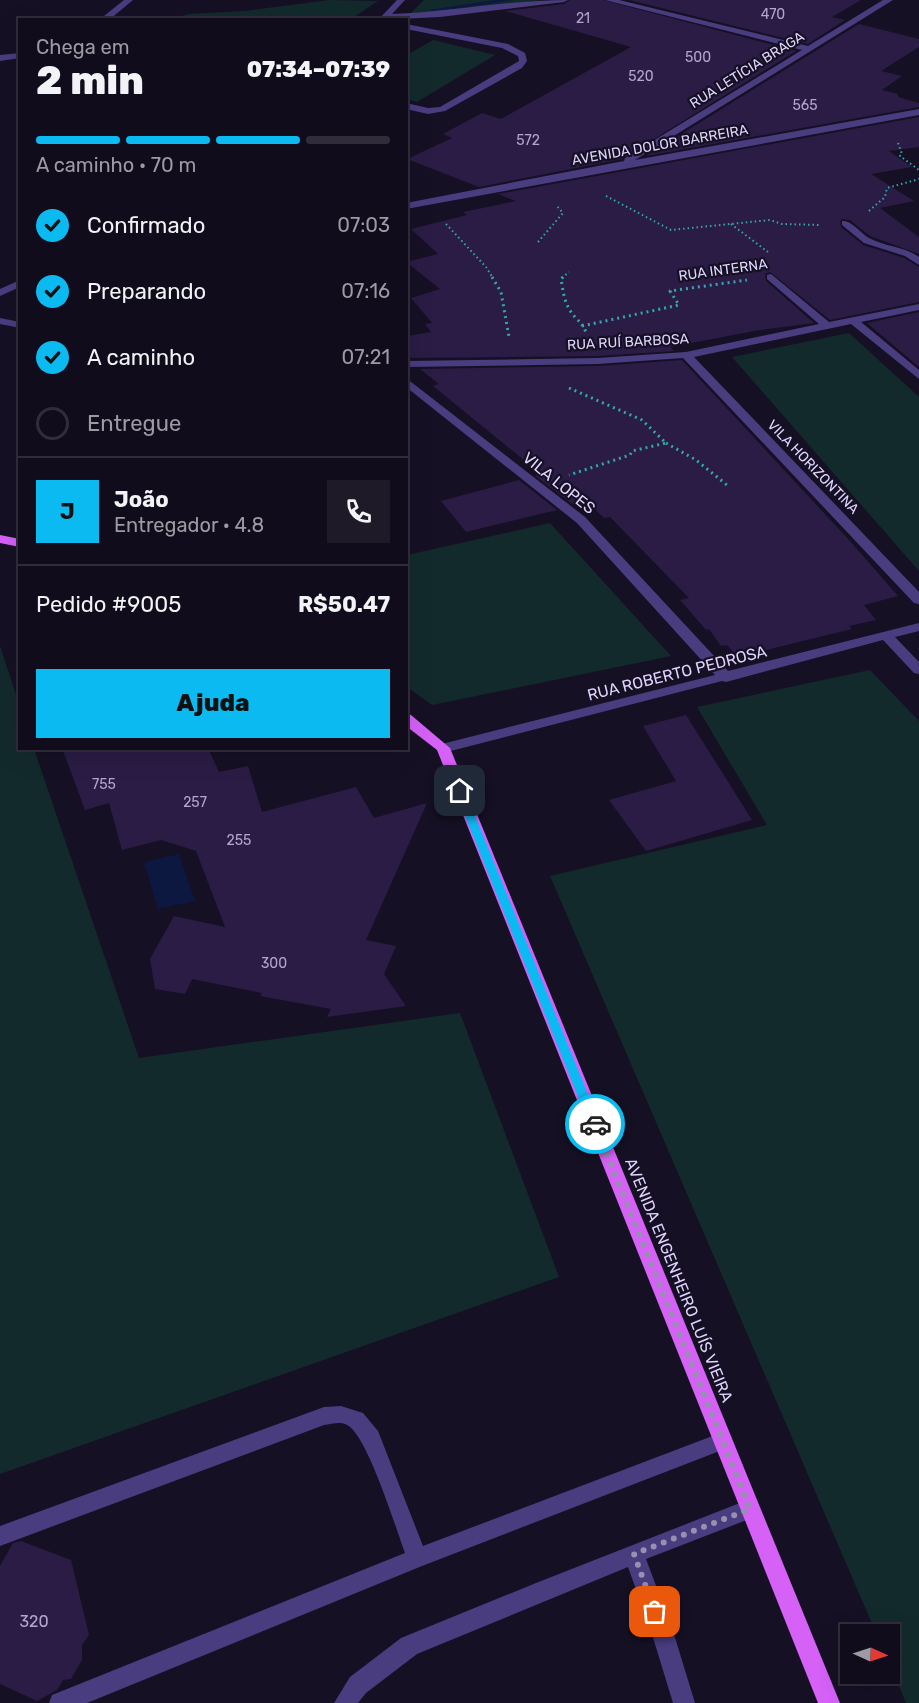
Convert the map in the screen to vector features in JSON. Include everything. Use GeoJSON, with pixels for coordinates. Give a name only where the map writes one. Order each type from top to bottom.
{"type":"FeatureCollection","features":[{"type":"Feature","properties":{"kind":"main road"},"geometry":{"type":"LineString","coordinates":[[0,539],[18,543]]}},
{"type":"Feature","properties":{"kind":"main road","name":"AVENIDA ENGENHEIRO LUÍS VIEIRA"},"geometry":{"type":"LineString","coordinates":[[408,720],[443,748],[829,1703]]}},
{"type":"Feature","properties":{"kind":"street"},"geometry":{"type":"LineString","coordinates":[[106,18],[129,0]]}},
{"type":"Feature","properties":{"kind":"street"},"geometry":{"type":"LineString","coordinates":[[383,18],[401,0]]}},
{"type":"Feature","properties":{"kind":"street"},"geometry":{"type":"LineString","coordinates":[[383,18],[451,14],[564,0]]}},
{"type":"Feature","properties":{"kind":"street"},"geometry":{"type":"LineString","coordinates":[[609,0],[808,49]]}},
{"type":"Feature","properties":{"kind":"street","name":"RUA LETÍCIA BRAGA"},"geometry":{"type":"LineString","coordinates":[[620,165],[889,0]]}},
{"type":"Feature","properties":{"kind":"street"},"geometry":{"type":"LineString","coordinates":[[408,26],[505,46],[517,51],[523,61],[519,66],[442,109],[428,111],[408,106]]}},
{"type":"Feature","properties":{"kind":"street"},"geometry":{"type":"LineString","coordinates":[[0,58],[18,56]]}},
{"type":"Feature","properties":{"kind":"street","name":"AVENIDA DOLOR BARREIRA"},"geometry":{"type":"LineString","coordinates":[[408,206],[919,112]]}},
{"type":"Feature","properties":{"kind":"street"},"geometry":{"type":"LineString","coordinates":[[845,223],[873,244],[901,251],[917,258]]}},
{"type":"Feature","properties":{"kind":"street"},"geometry":{"type":"LineString","coordinates":[[771,277],[828,327]]}},
{"type":"Feature","properties":{"kind":"street"},"geometry":{"type":"LineString","coordinates":[[0,283],[18,281]]}},
{"type":"Feature","properties":{"kind":"street"},"geometry":{"type":"LineString","coordinates":[[0,293],[18,282]]}},
{"type":"Feature","properties":{"kind":"street","name":"RUA RUÍ BARBOSA"},"geometry":{"type":"LineString","coordinates":[[408,364],[598,361],[686,355],[919,307]]}},
{"type":"Feature","properties":{"kind":"street"},"geometry":{"type":"LineString","coordinates":[[0,321],[18,325]]}},
{"type":"Feature","properties":{"kind":"street"},"geometry":{"type":"LineString","coordinates":[[855,322],[919,376]]}},
{"type":"Feature","properties":{"kind":"street","name":"VILA HORIZONTINA"},"geometry":{"type":"LineString","coordinates":[[686,355],[919,600]]}},
{"type":"Feature","properties":{"kind":"street","name":"VILA LOPES"},"geometry":{"type":"LineString","coordinates":[[408,383],[581,520],[726,678]]}},
{"type":"Feature","properties":{"kind":"street","name":"RUA ROBERTO PEDROSA"},"geometry":{"type":"LineString","coordinates":[[443,748],[726,678],[919,627]]}},
{"type":"Feature","properties":{"kind":"street"},"geometry":{"type":"LineString","coordinates":[[887,637],[919,670]]}},
{"type":"Feature","properties":{"kind":"street"},"geometry":{"type":"LineString","coordinates":[[0,1536],[324,1416],[343,1413],[359,1419],[371,1437],[417,1558]]}},
{"type":"Feature","properties":{"kind":"street"},"geometry":{"type":"LineString","coordinates":[[60,1703],[417,1558],[723,1441]]}},
{"type":"Feature","properties":{"kind":"street"},"geometry":{"type":"LineString","coordinates":[[345,1703],[358,1685],[409,1646],[750,1509]]}},
{"type":"Feature","properties":{"kind":"street"},"geometry":{"type":"LineString","coordinates":[[634,1554],[662,1631],[684,1703]]}},
{"type":"Feature","properties":{"kind":"path"},"geometry":{"type":"LineString","coordinates":[[578,173],[614,201],[671,230],[770,220],[782,224],[804,226],[845,223],[871,210],[885,197],[887,188],[919,178]]}},
{"type":"Feature","properties":{"kind":"path"},"geometry":{"type":"LineString","coordinates":[[526,184],[562,209],[564,213],[538,242]]}},
{"type":"Feature","properties":{"kind":"path"},"geometry":{"type":"LineString","coordinates":[[424,203],[486,267],[501,292],[514,361]]}},
{"type":"Feature","properties":{"kind":"path","name":"RUA INTERNA"},"geometry":{"type":"LineString","coordinates":[[582,326],[679,305],[670,291],[786,273],[784,267],[760,244],[731,224]]}},
{"type":"Feature","properties":{"kind":"path"},"geometry":{"type":"LineString","coordinates":[[568,272],[561,279],[563,299],[574,318],[582,322],[598,361]]}},
{"type":"Feature","properties":{"kind":"path"},"geometry":{"type":"LineString","coordinates":[[577,383],[566,387],[642,420],[666,443],[696,460],[727,485]]}},
{"type":"Feature","properties":{"kind":"path"},"geometry":{"type":"LineString","coordinates":[[537,487],[630,455],[632,451],[666,443]]}},
{"type":"Feature","properties":{"kind":"green space"},"geometry":{"type":"Polygon","coordinates":[[[329,0],[378,1],[352,18],[175,18],[188,14],[245,11],[329,0]]]}},
{"type":"Feature","properties":{"kind":"green space"},"geometry":{"type":"Polygon","coordinates":[[[424,0],[543,0],[408,16],[424,0]]]}},
{"type":"Feature","properties":{"kind":"green space"},"geometry":{"type":"Polygon","coordinates":[[[433,40],[495,55],[417,102],[408,99],[408,54],[433,40]]]}},
{"type":"Feature","properties":{"kind":"green space"},"geometry":{"type":"Polygon","coordinates":[[[849,333],[919,397],[919,571],[732,357],[849,333]]]}},
{"type":"Feature","properties":{"kind":"green space"},"geometry":{"type":"Polygon","coordinates":[[[550,523],[671,656],[432,705],[408,688],[408,555],[550,523]]]}},
{"type":"Feature","properties":{"kind":"green space"},"geometry":{"type":"Polygon","coordinates":[[[0,646],[18,701],[18,750],[34,750],[139,1058],[460,1013],[559,1277],[0,1474],[0,646]]]}},
{"type":"Feature","properties":{"kind":"green space"},"geometry":{"type":"Polygon","coordinates":[[[870,670],[919,721],[919,1703],[906,1703],[898,1684],[900,1624],[872,1624],[550,876],[767,825],[697,707],[870,670]]]}},
{"type":"Feature","properties":{"kind":"water"},"geometry":{"type":"Polygon","coordinates":[[[179,854],[195,901],[158,909],[144,862],[179,854]]]}},
{"type":"Feature","properties":{"kind":"building"},"geometry":{"type":"Polygon","coordinates":[[[570,0],[603,0],[796,51],[622,159],[479,187],[408,159],[452,138],[443,134],[482,113],[501,119],[631,47],[505,11],[564,4],[570,0]]]}},
{"type":"Feature","properties":{"kind":"building"},"geometry":{"type":"Polygon","coordinates":[[[629,0],[861,0],[832,17],[845,20],[808,44],[629,0]]]}},
{"type":"Feature","properties":{"kind":"building"},"geometry":{"type":"Polygon","coordinates":[[[859,24],[919,39],[919,47],[881,71],[902,76],[882,90],[919,103],[919,107],[646,156],[859,24]]]}},
{"type":"Feature","properties":{"kind":"building"},"geometry":{"type":"Polygon","coordinates":[[[919,117],[919,147],[889,151],[912,167],[871,174],[914,201],[880,208],[919,237],[919,254],[870,236],[850,220],[840,221],[841,227],[863,245],[904,258],[919,267],[919,302],[830,320],[770,272],[765,274],[766,281],[814,323],[760,330],[670,347],[674,351],[598,356],[408,358],[408,336],[431,332],[425,324],[432,323],[411,298],[440,289],[408,264],[408,262],[438,254],[411,229],[467,215],[463,212],[516,201],[498,194],[919,117]]]}},
{"type":"Feature","properties":{"kind":"building"},"geometry":{"type":"Polygon","coordinates":[[[919,312],[919,367],[867,323],[919,312]]]}},
{"type":"Feature","properties":{"kind":"building"},"geometry":{"type":"Polygon","coordinates":[[[682,360],[898,596],[864,605],[876,620],[849,626],[852,629],[737,657],[727,645],[721,646],[709,629],[706,630],[680,600],[689,598],[610,517],[604,518],[588,503],[575,506],[535,476],[541,474],[433,386],[439,384],[420,369],[598,366],[682,360]]]}},
{"type":"Feature","properties":{"kind":"building"},"geometry":{"type":"Polygon","coordinates":[[[519,480],[557,510],[466,532],[441,501],[519,480]]]}},
{"type":"Feature","properties":{"kind":"building"},"geometry":{"type":"Polygon","coordinates":[[[686,715],[752,820],[646,851],[609,800],[676,781],[643,726],[686,715]]]}},
{"type":"Feature","properties":{"kind":"building"},"geometry":{"type":"Polygon","coordinates":[[[63,750],[209,750],[219,772],[248,766],[262,812],[356,787],[374,818],[427,803],[366,940],[396,946],[384,974],[406,1006],[327,1017],[331,1009],[260,996],[262,993],[192,979],[185,994],[155,989],[150,959],[174,916],[225,927],[196,851],[161,840],[122,850],[109,803],[85,810],[63,750]]]}},
{"type":"Feature","properties":{"kind":"building"},"geometry":{"type":"Polygon","coordinates":[[[21,1541],[71,1560],[89,1635],[82,1645],[82,1660],[71,1679],[63,1680],[57,1690],[37,1701],[0,1684],[0,1566],[13,1543],[21,1541]]]}},
{"type":"Feature","properties":{"kind":"waterway"},"geometry":{"type":"LineString","coordinates":[[433,10],[511,0]]}},
{"type":"Feature","properties":{"kind":"way so far"},"geometry":{"type":"LineString","coordinates":[[595,1124],[750,1509],[634,1554],[655,1612]]}},
{"type":"Feature","properties":{"kind":"route"},"geometry":{"type":"LineString","coordinates":[[460,791],[595,1124]]}}]}
